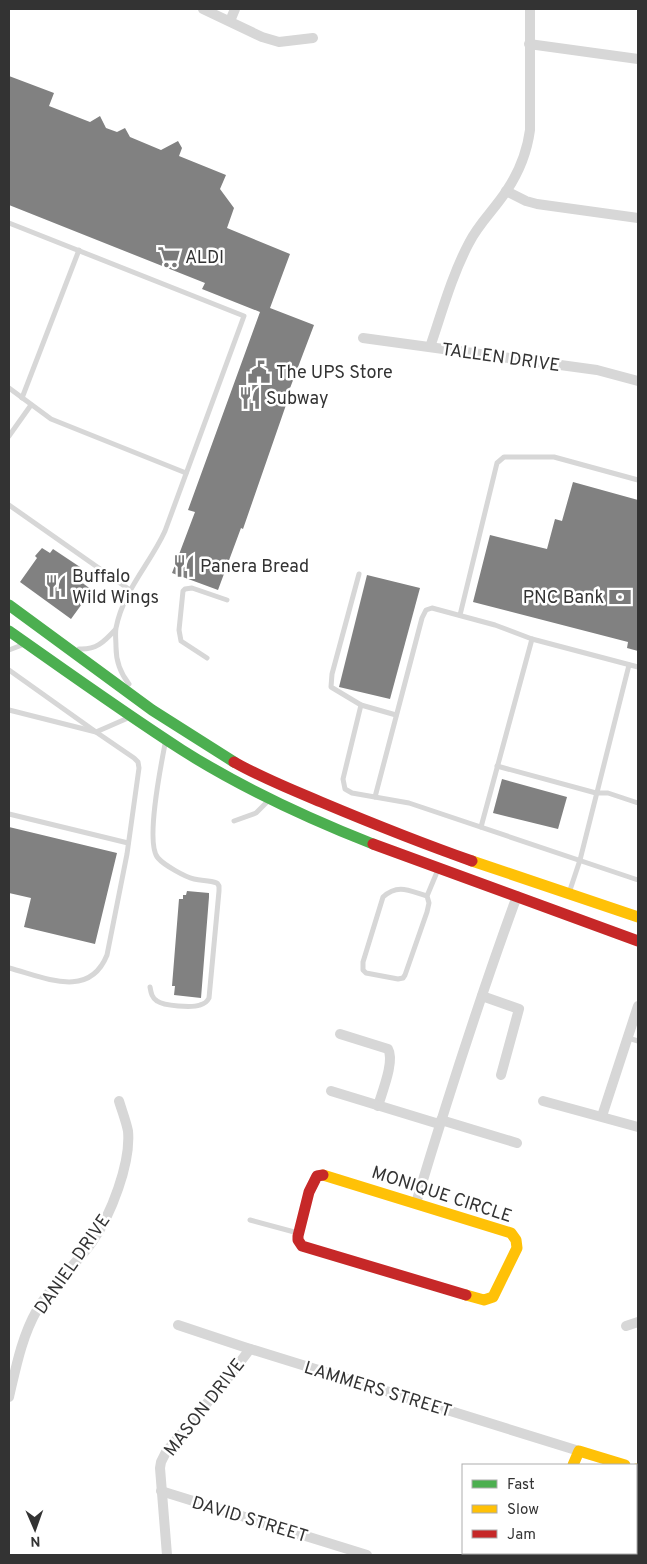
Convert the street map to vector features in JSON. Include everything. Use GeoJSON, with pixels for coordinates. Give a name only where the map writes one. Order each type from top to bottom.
{"type":"FeatureCollection","features":[{"type":"Feature","properties":{"kind":"main road"},"geometry":{"type":"LineString","coordinates":[[9,605],[146,705],[211,748],[271,781],[409,838],[638,917]]}},
{"type":"Feature","properties":{"kind":"main road"},"geometry":{"type":"LineString","coordinates":[[9,631],[166,739],[232,779],[270,799],[326,826],[438,869],[638,941]]}},
{"type":"Feature","properties":{"kind":"main road","name":"MONIQUE CIRCLE"},"geometry":{"type":"LineString","coordinates":[[323,1175],[509,1231],[514,1234],[518,1242],[517,1248],[493,1297],[484,1300],[302,1246],[298,1240],[299,1233],[309,1192],[317,1176],[323,1175]]}},
{"type":"Feature","properties":{"kind":"main road"},"geometry":{"type":"LineString","coordinates":[[573,1464],[579,1451],[622,1464]]}},
{"type":"Feature","properties":{"kind":"street"},"geometry":{"type":"LineString","coordinates":[[203,9],[262,37],[279,42],[313,38]]}},
{"type":"Feature","properties":{"kind":"street"},"geometry":{"type":"LineString","coordinates":[[230,21],[235,9]]}},
{"type":"Feature","properties":{"kind":"street"},"geometry":{"type":"LineString","coordinates":[[430,347],[468,243],[483,219],[506,191],[525,156],[528,146],[530,130],[530,9]]}},
{"type":"Feature","properties":{"kind":"street"},"geometry":{"type":"LineString","coordinates":[[529,44],[638,60]]}},
{"type":"Feature","properties":{"kind":"street"},"geometry":{"type":"LineString","coordinates":[[506,191],[537,204],[638,218]]}},
{"type":"Feature","properties":{"kind":"street","name":"TALLEN DRIVE"},"geometry":{"type":"LineString","coordinates":[[363,338],[597,370],[638,381]]}},
{"type":"Feature","properties":{"kind":"street"},"geometry":{"type":"LineString","coordinates":[[416,1203],[440,1122],[517,896]]}},
{"type":"Feature","properties":{"kind":"street"},"geometry":{"type":"LineString","coordinates":[[482,996],[519,1009],[501,1075]]}},
{"type":"Feature","properties":{"kind":"street"},"geometry":{"type":"LineString","coordinates":[[602,1116],[638,1006]]}},
{"type":"Feature","properties":{"kind":"street"},"geometry":{"type":"LineString","coordinates":[[340,1034],[388,1049],[390,1052],[390,1064],[378,1106]]}},
{"type":"Feature","properties":{"kind":"street"},"geometry":{"type":"LineString","coordinates":[[331,1091],[378,1106],[516,1142]]}},
{"type":"Feature","properties":{"kind":"street"},"geometry":{"type":"LineString","coordinates":[[543,1100],[638,1126]]}},
{"type":"Feature","properties":{"kind":"street","name":"DANIEL DRIVE"},"geometry":{"type":"LineString","coordinates":[[9,1397],[22,1345],[36,1311],[58,1280],[92,1241],[105,1222],[113,1203],[127,1150],[128,1130],[119,1101]]}},
{"type":"Feature","properties":{"kind":"street"},"geometry":{"type":"LineString","coordinates":[[626,1326],[638,1322]]}},
{"type":"Feature","properties":{"kind":"street","name":"LAMMERS STREET"},"geometry":{"type":"LineString","coordinates":[[178,1325],[579,1451]]}},
{"type":"Feature","properties":{"kind":"street","name":"MASON DRIVE"},"geometry":{"type":"LineString","coordinates":[[167,1555],[161,1491],[161,1462],[166,1452],[250,1349]]}},
{"type":"Feature","properties":{"kind":"street","name":"DAVID STREET"},"geometry":{"type":"LineString","coordinates":[[161,1491],[367,1555]]}},
{"type":"Feature","properties":{"kind":"lane"},"geometry":{"type":"LineString","coordinates":[[9,223],[244,316],[163,536],[130,590],[123,605],[116,629],[116,654],[120,669],[126,680],[146,705]]}},
{"type":"Feature","properties":{"kind":"lane"},"geometry":{"type":"LineString","coordinates":[[22,398],[79,250]]}},
{"type":"Feature","properties":{"kind":"lane"},"geometry":{"type":"LineString","coordinates":[[9,388],[54,420],[186,473]]}},
{"type":"Feature","properties":{"kind":"lane"},"geometry":{"type":"LineString","coordinates":[[9,436],[31,405]]}},
{"type":"Feature","properties":{"kind":"lane"},"geometry":{"type":"LineString","coordinates":[[460,615],[497,463],[504,457],[554,457],[638,480]]}},
{"type":"Feature","properties":{"kind":"lane"},"geometry":{"type":"LineString","coordinates":[[9,505],[130,590]]}},
{"type":"Feature","properties":{"kind":"lane"},"geometry":{"type":"LineString","coordinates":[[359,574],[332,674],[331,687],[361,705],[396,715]]}},
{"type":"Feature","properties":{"kind":"lane"},"geometry":{"type":"LineString","coordinates":[[207,658],[181,641],[179,630],[182,594],[185,589],[192,588],[227,600]]}},
{"type":"Feature","properties":{"kind":"lane"},"geometry":{"type":"LineString","coordinates":[[375,797],[422,618],[426,610],[432,608],[460,615],[495,625],[532,639],[638,667]]}},
{"type":"Feature","properties":{"kind":"lane"},"geometry":{"type":"LineString","coordinates":[[63,645],[80,650],[93,648],[105,642],[116,629]]}},
{"type":"Feature","properties":{"kind":"lane"},"geometry":{"type":"LineString","coordinates":[[481,827],[532,639]]}},
{"type":"Feature","properties":{"kind":"lane"},"geometry":{"type":"LineString","coordinates":[[9,650],[27,643]]}},
{"type":"Feature","properties":{"kind":"lane"},"geometry":{"type":"LineString","coordinates":[[570,893],[630,665]]}},
{"type":"Feature","properties":{"kind":"lane"},"geometry":{"type":"LineString","coordinates":[[9,670],[134,758],[138,762],[139,768],[128,843],[107,955],[102,968],[93,976],[81,982],[66,983],[9,968]]}},
{"type":"Feature","properties":{"kind":"lane"},"geometry":{"type":"LineString","coordinates":[[361,705],[343,779],[345,789],[352,793],[409,803],[638,880]]}},
{"type":"Feature","properties":{"kind":"lane"},"geometry":{"type":"LineString","coordinates":[[9,710],[96,732],[133,716]]}},
{"type":"Feature","properties":{"kind":"lane"},"geometry":{"type":"LineString","coordinates":[[150,987],[153,997],[165,1004],[194,1007],[202,1005],[210,998],[220,891],[217,882],[186,876],[161,861],[154,851],[154,824],[166,739]]}},
{"type":"Feature","properties":{"kind":"lane"},"geometry":{"type":"LineString","coordinates":[[497,766],[596,793],[608,793],[638,803]]}},
{"type":"Feature","properties":{"kind":"lane"},"geometry":{"type":"LineString","coordinates":[[234,821],[256,813],[270,799]]}},
{"type":"Feature","properties":{"kind":"lane"},"geometry":{"type":"LineString","coordinates":[[9,814],[128,843]]}},
{"type":"Feature","properties":{"kind":"lane"},"geometry":{"type":"LineString","coordinates":[[427,896],[401,889],[391,890],[383,897],[363,962],[363,970],[366,973],[403,978],[427,912],[429,903],[427,896],[438,869]]}},
{"type":"Feature","properties":{"kind":"lane"},"geometry":{"type":"LineString","coordinates":[[628,1038],[638,1041]]}},
{"type":"Feature","properties":{"kind":"lane"},"geometry":{"type":"LineString","coordinates":[[250,1220],[299,1233]]}},
{"type":"Feature","properties":{"kind":"building"},"geometry":{"type":"Polygon","coordinates":[[[9,76],[54,93],[49,106],[90,122],[100,116],[106,128],[117,132],[125,128],[130,137],[161,150],[178,141],[182,148],[179,156],[226,175],[220,189],[234,208],[227,228],[290,254],[270,308],[314,325],[284,404],[286,405],[243,529],[241,528],[218,590],[172,573],[195,512],[188,510],[260,312],[202,289],[205,283],[9,205],[9,76]]]}},
{"type":"Feature","properties":{"kind":"building"},"geometry":{"type":"Polygon","coordinates":[[[573,482],[638,500],[638,651],[627,648],[628,642],[473,602],[490,535],[547,549],[555,519],[562,521],[573,482]]]}},
{"type":"Feature","properties":{"kind":"building","name":"Buffalo Wild Wings"},"geometry":{"type":"Polygon","coordinates":[[[42,548],[50,553],[53,549],[80,567],[73,576],[92,590],[71,619],[20,582],[37,558],[35,556],[42,548]]]}},
{"type":"Feature","properties":{"kind":"building"},"geometry":{"type":"Polygon","coordinates":[[[367,575],[420,588],[390,699],[339,687],[367,575]]]}},
{"type":"Feature","properties":{"kind":"building"},"geometry":{"type":"Polygon","coordinates":[[[502,779],[567,797],[558,829],[493,813],[502,779]]]}},
{"type":"Feature","properties":{"kind":"building"},"geometry":{"type":"Polygon","coordinates":[[[9,827],[117,853],[95,944],[24,927],[31,898],[9,893],[9,827]]]}},
{"type":"Feature","properties":{"kind":"building"},"geometry":{"type":"Polygon","coordinates":[[[187,891],[209,893],[201,998],[174,995],[175,986],[172,986],[179,899],[183,899],[183,895],[186,895],[187,891]]]}},
{"type":"Feature","properties":{"kind":"traffic: fast"},"geometry":{"type":"LineString","coordinates":[[9,605],[152,710],[234,762]]}},
{"type":"Feature","properties":{"kind":"traffic: fast"},"geometry":{"type":"LineString","coordinates":[[9,631],[138,721],[205,764],[275,801],[373,844]]}},
{"type":"Feature","properties":{"kind":"traffic: slow"},"geometry":{"type":"LineString","coordinates":[[472,861],[638,917]]}},
{"type":"Feature","properties":{"kind":"traffic: slow"},"geometry":{"type":"LineString","coordinates":[[323,1175],[511,1233],[516,1240],[517,1248],[493,1297],[484,1300],[466,1295]]}},
{"type":"Feature","properties":{"kind":"traffic: slow"},"geometry":{"type":"LineString","coordinates":[[573,1464],[579,1451],[622,1464]]}},
{"type":"Feature","properties":{"kind":"traffic: jam"},"geometry":{"type":"LineString","coordinates":[[234,762],[266,779],[299,793],[396,833],[472,861]]}},
{"type":"Feature","properties":{"kind":"traffic: jam"},"geometry":{"type":"LineString","coordinates":[[373,844],[638,941]]}},
{"type":"Feature","properties":{"kind":"traffic: jam"},"geometry":{"type":"LineString","coordinates":[[323,1175],[317,1176],[309,1192],[298,1236],[302,1246],[466,1295]]}},
{"type":"Feature","properties":{"kind":"place","name":"ALDI"},"geometry":{"type":"Point","coordinates":[169,257]}},
{"type":"Feature","properties":{"kind":"place","name":"The UPS Store"},"geometry":{"type":"Point","coordinates":[259,372]}},
{"type":"Feature","properties":{"kind":"place","name":"Subway"},"geometry":{"type":"Point","coordinates":[250,398]}},
{"type":"Feature","properties":{"kind":"place","name":"Panera Bread"},"geometry":{"type":"Point","coordinates":[184,566]}},
{"type":"Feature","properties":{"kind":"place","name":"Buffalo Wild Wings"},"geometry":{"type":"Point","coordinates":[56,586]}},
{"type":"Feature","properties":{"kind":"place","name":"PNC Bank"},"geometry":{"type":"Point","coordinates":[620,597]}}]}
